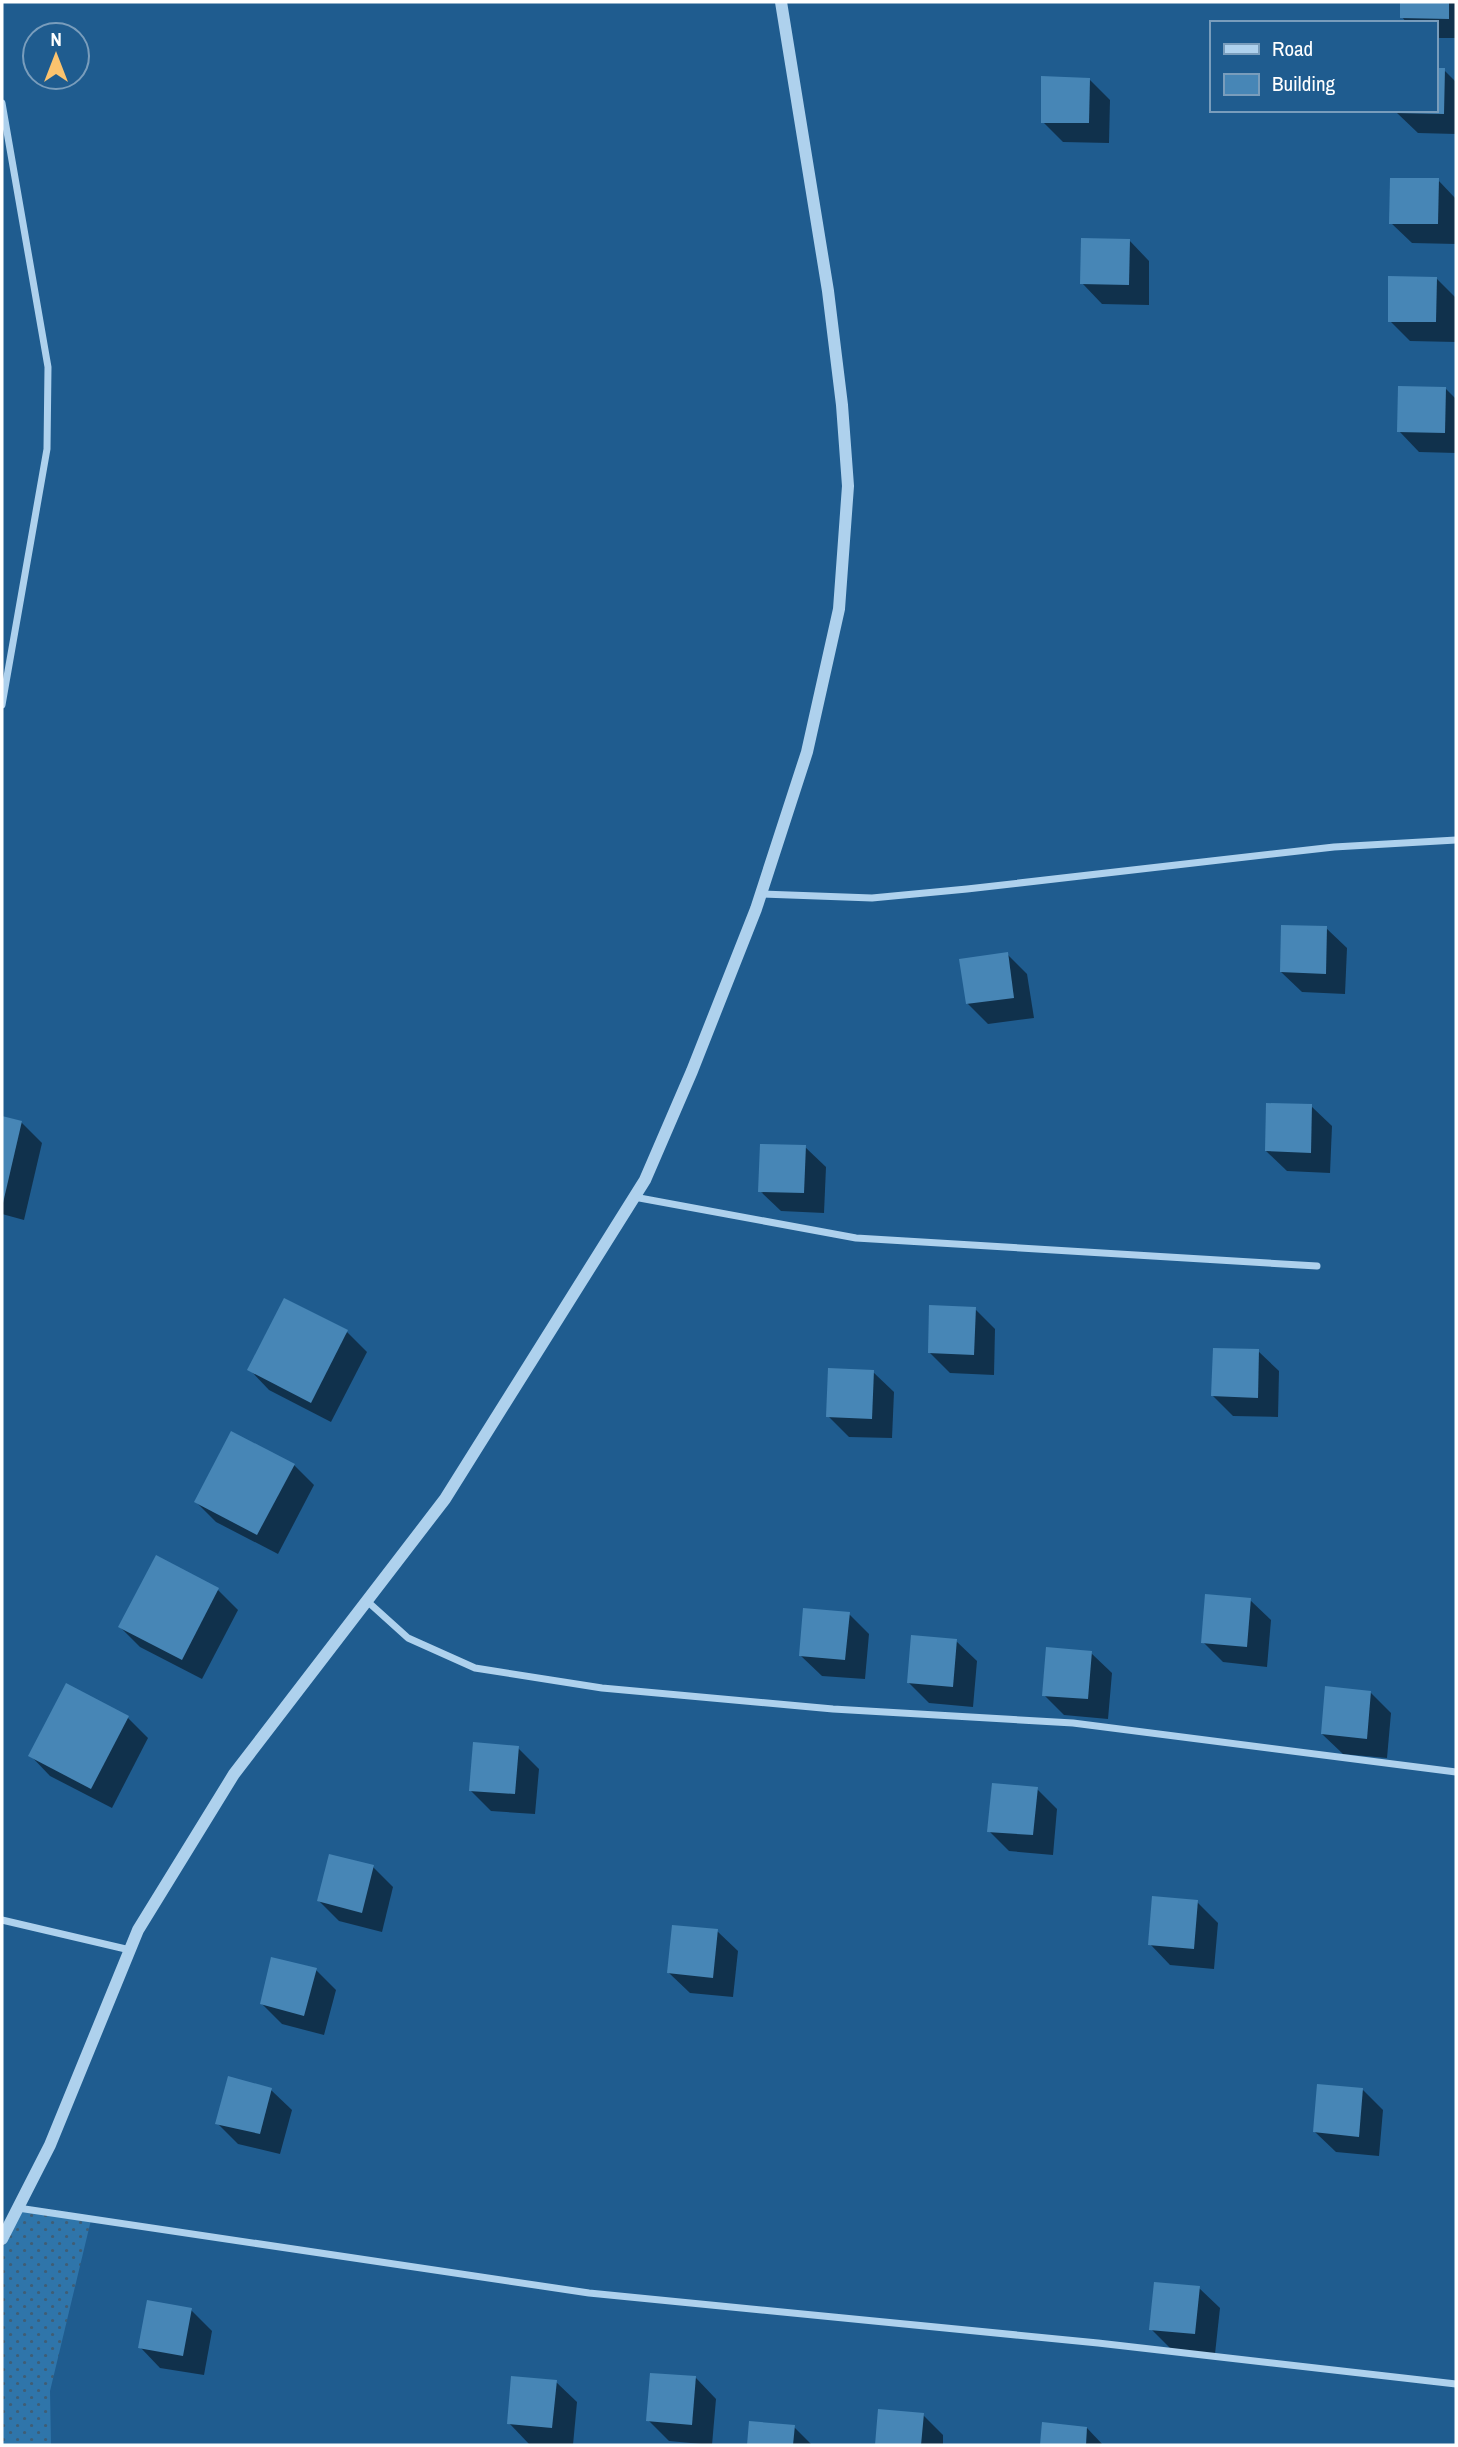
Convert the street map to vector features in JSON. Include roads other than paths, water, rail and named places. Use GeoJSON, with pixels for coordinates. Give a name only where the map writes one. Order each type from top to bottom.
{"type":"FeatureCollection","features":[{"type":"Feature","properties":{"kind":"street"},"geometry":{"type":"LineString","coordinates":[[2,2239],[50,2145],[138,1930],[234,1774],[444,1499],[645,1180],[692,1070],[761,894],[807,752],[839,609],[848,486],[842,405],[828,291],[781,2]]}},
{"type":"Feature","properties":{"kind":"street"},"geometry":{"type":"LineString","coordinates":[[2,103],[33,275],[48,381],[47,449],[2,705]]}},
{"type":"Feature","properties":{"kind":"street"},"geometry":{"type":"LineString","coordinates":[[761,894],[872,898],[1334,847],[1456,840]]}},
{"type":"Feature","properties":{"kind":"street"},"geometry":{"type":"LineString","coordinates":[[635,1197],[856,1238],[1317,1266]]}},
{"type":"Feature","properties":{"kind":"street"},"geometry":{"type":"LineString","coordinates":[[367,1601],[408,1638],[475,1668],[589,1686],[833,1709],[1073,1723],[1456,1772]]}},
{"type":"Feature","properties":{"kind":"street"},"geometry":{"type":"LineString","coordinates":[[2,1920],[130,1950]]}},
{"type":"Feature","properties":{"kind":"street"},"geometry":{"type":"LineString","coordinates":[[18,2208],[589,2293],[1098,2343],[1456,2384]]}}]}
